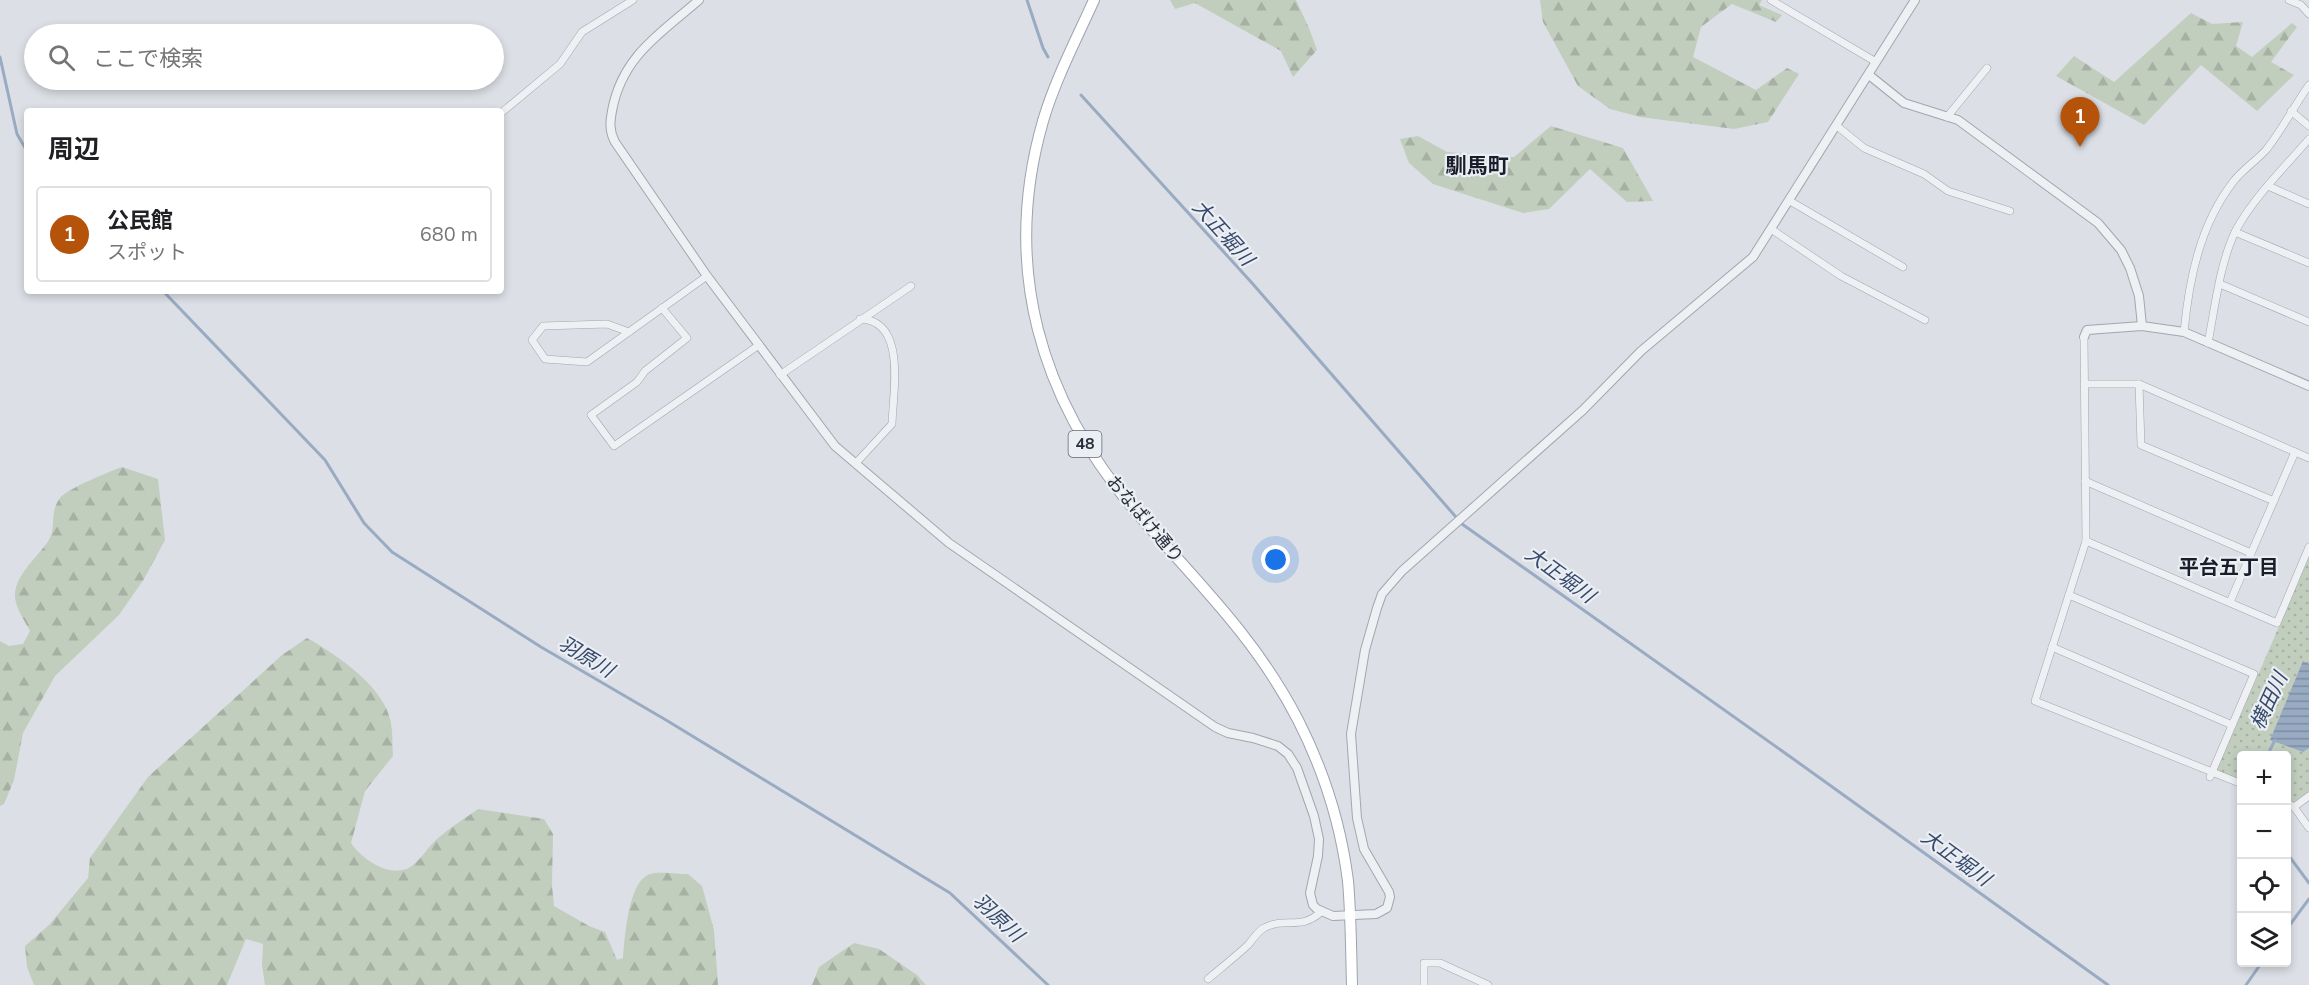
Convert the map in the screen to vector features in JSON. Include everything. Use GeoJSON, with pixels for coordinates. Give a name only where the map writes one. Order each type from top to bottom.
{"type":"FeatureCollection","features":[{"type":"Feature","properties":{"kind":"main road","name":"おなばけ通り"},"geometry":{"type":"LineString","coordinates":[[1094,0],[1044,118],[1029,187],[1026,215],[1027,260],[1030,293],[1038,333],[1057,388],[1083,441],[1136,511],[1235,622],[1265,663],[1298,720],[1316,760],[1339,829],[1347,880],[1352,985]]}},
{"type":"Feature","properties":{"kind":"street"},"geometry":{"type":"LineString","coordinates":[[504,111],[560,64],[582,32],[633,0]]}},
{"type":"Feature","properties":{"kind":"street"},"geometry":{"type":"LineString","coordinates":[[699,0],[633,59],[620,82],[610,125],[615,142],[707,276],[835,446],[950,543],[1215,727],[1228,733],[1268,742],[1288,754],[1301,777],[1319,838],[1318,856],[1310,893],[1313,904],[1321,912],[1333,916],[1376,914],[1387,908],[1390,897],[1364,849],[1351,763],[1351,723],[1365,650],[1377,608],[1386,589],[1402,571],[1583,410],[1641,351],[1753,257],[1914,0]]}},
{"type":"Feature","properties":{"kind":"street"},"geometry":{"type":"LineString","coordinates":[[1771,0],[1876,62]]}},
{"type":"Feature","properties":{"kind":"street"},"geometry":{"type":"LineString","coordinates":[[2289,0],[2301,5],[2309,14]]}},
{"type":"Feature","properties":{"kind":"street"},"geometry":{"type":"LineString","coordinates":[[1947,117],[1987,68]]}},
{"type":"Feature","properties":{"kind":"street"},"geometry":{"type":"LineString","coordinates":[[1869,75],[1904,103],[1958,120],[2021,169],[2085,213],[2109,234],[2121,250],[2136,283],[2142,326]]}},
{"type":"Feature","properties":{"kind":"street"},"geometry":{"type":"LineString","coordinates":[[2184,332],[2191,278],[2214,211],[2234,180],[2265,151],[2279,133],[2290,111],[2309,85]]}},
{"type":"Feature","properties":{"kind":"street"},"geometry":{"type":"LineString","coordinates":[[2290,111],[2309,126]]}},
{"type":"Feature","properties":{"kind":"street"},"geometry":{"type":"LineString","coordinates":[[1837,126],[1864,148],[1924,174],[1948,191],[2010,211]]}},
{"type":"Feature","properties":{"kind":"street"},"geometry":{"type":"LineString","coordinates":[[2208,343],[2220,284],[2235,232],[2268,186],[2309,140]]}},
{"type":"Feature","properties":{"kind":"street"},"geometry":{"type":"LineString","coordinates":[[2268,186],[2309,204]]}},
{"type":"Feature","properties":{"kind":"street"},"geometry":{"type":"LineString","coordinates":[[1790,201],[1903,267]]}},
{"type":"Feature","properties":{"kind":"street"},"geometry":{"type":"LineString","coordinates":[[1772,229],[1840,276],[1925,320]]}},
{"type":"Feature","properties":{"kind":"street"},"geometry":{"type":"LineString","coordinates":[[2235,232],[2309,263]]}},
{"type":"Feature","properties":{"kind":"street"},"geometry":{"type":"LineString","coordinates":[[629,332],[607,324],[543,326],[532,340],[545,359],[587,362],[629,332],[662,308],[707,276]]}},
{"type":"Feature","properties":{"kind":"street"},"geometry":{"type":"LineString","coordinates":[[2220,284],[2309,322]]}},
{"type":"Feature","properties":{"kind":"street"},"geometry":{"type":"LineString","coordinates":[[780,375],[911,286]]}},
{"type":"Feature","properties":{"kind":"street"},"geometry":{"type":"LineString","coordinates":[[662,308],[687,338],[645,371],[637,382],[591,415],[614,446],[759,345]]}},
{"type":"Feature","properties":{"kind":"street"},"geometry":{"type":"LineString","coordinates":[[856,463],[892,424],[892,342],[884,328],[872,320],[860,319]]}},
{"type":"Feature","properties":{"kind":"street"},"geometry":{"type":"LineString","coordinates":[[2237,783],[2035,701],[2086,541],[2084,337],[2086,330],[2142,326],[2184,332],[2309,387]]}},
{"type":"Feature","properties":{"kind":"street"},"geometry":{"type":"LineString","coordinates":[[2084,384],[2139,384],[2309,458]]}},
{"type":"Feature","properties":{"kind":"street"},"geometry":{"type":"LineString","coordinates":[[2139,384],[2141,445],[2274,501]]}},
{"type":"Feature","properties":{"kind":"street"},"geometry":{"type":"LineString","coordinates":[[2230,603],[2295,452]]}},
{"type":"Feature","properties":{"kind":"street"},"geometry":{"type":"LineString","coordinates":[[2085,481],[2251,553]]}},
{"type":"Feature","properties":{"kind":"street"},"geometry":{"type":"LineString","coordinates":[[2086,541],[2277,623],[2309,547]]}},
{"type":"Feature","properties":{"kind":"street"},"geometry":{"type":"LineString","coordinates":[[2069,595],[2254,674],[2211,774]]}},
{"type":"Feature","properties":{"kind":"street"},"geometry":{"type":"LineString","coordinates":[[2052,647],[2232,725]]}},
{"type":"Feature","properties":{"kind":"street"},"geometry":{"type":"LineString","coordinates":[[2294,807],[2309,796]]}},
{"type":"Feature","properties":{"kind":"street"},"geometry":{"type":"LineString","coordinates":[[2290,805],[2294,807],[2309,828]]}},
{"type":"Feature","properties":{"kind":"street"},"geometry":{"type":"LineString","coordinates":[[1208,979],[1249,944],[1262,929],[1278,922],[1293,923],[1312,920],[1321,912]]}},
{"type":"Feature","properties":{"kind":"street"},"geometry":{"type":"LineString","coordinates":[[1424,985],[1424,963],[1440,963],[1488,985]]}},
{"type":"Feature","properties":{"kind":"street"},"geometry":{"type":"LineString","coordinates":[[1464,975],[1464,985]]}},
{"type":"Feature","properties":{"kind":"green space"},"geometry":{"type":"Polygon","coordinates":[[[1170,0],[1296,0],[1317,50],[1293,77],[1281,51],[1195,3],[1175,9],[1170,0]]]}},
{"type":"Feature","properties":{"kind":"green space"},"geometry":{"type":"Polygon","coordinates":[[[1540,0],[1762,0],[1759,5],[1782,15],[1776,22],[1732,4],[1701,27],[1693,57],[1756,90],[1787,68],[1799,74],[1768,122],[1734,129],[1640,117],[1610,109],[1578,86],[1543,22],[1540,0]]]}},
{"type":"Feature","properties":{"kind":"green space"},"geometry":{"type":"Polygon","coordinates":[[[2191,13],[2212,24],[2243,22],[2236,46],[2252,57],[2292,23],[2297,27],[2271,62],[2294,75],[2257,111],[2201,65],[2144,125],[2056,76],[2074,56],[2114,82],[2191,13]]]}},
{"type":"Feature","properties":{"kind":"green space"},"geometry":{"type":"Polygon","coordinates":[[[1551,126],[1623,148],[1653,201],[1627,202],[1590,169],[1549,209],[1523,213],[1433,184],[1409,163],[1400,139],[1418,136],[1447,152],[1514,157],[1551,126]]]}},
{"type":"Feature","properties":{"kind":"green space"},"geometry":{"type":"Polygon","coordinates":[[[122,467],[158,479],[165,540],[144,579],[119,615],[55,676],[23,733],[14,780],[4,804],[0,806],[0,641],[9,646],[23,644],[30,631],[16,601],[16,589],[23,573],[50,538],[55,509],[60,498],[80,485],[122,467]]]}},
{"type":"Feature","properties":{"kind":"green space"},"geometry":{"type":"Polygon","coordinates":[[[2309,557],[2309,796],[2294,807],[2291,805],[2291,751],[2237,751],[2237,781],[2216,772],[2309,557]]]}},
{"type":"Feature","properties":{"kind":"green space"},"geometry":{"type":"Polygon","coordinates":[[[307,638],[332,653],[370,685],[380,697],[391,723],[393,756],[365,791],[351,843],[363,856],[389,870],[406,869],[441,836],[478,809],[544,819],[553,834],[554,906],[589,926],[605,932],[617,960],[623,958],[632,898],[643,879],[654,873],[688,874],[702,886],[714,930],[718,985],[265,985],[262,965],[263,944],[246,939],[227,985],[34,985],[27,967],[25,946],[49,925],[88,878],[90,858],[148,777],[282,655],[307,638]]]}},
{"type":"Feature","properties":{"kind":"green space"},"geometry":{"type":"Polygon","coordinates":[[[854,943],[879,949],[917,975],[926,985],[812,985],[819,967],[854,943]]]}},
{"type":"Feature","properties":{"kind":"water"},"geometry":{"type":"Polygon","coordinates":[[[2303,661],[2309,664],[2309,748],[2303,752],[2270,740],[2303,661]]]}},
{"type":"Feature","properties":{"kind":"waterway","name":"大正堀川"},"geometry":{"type":"LineString","coordinates":[[1027,0],[1048,57]]}},
{"type":"Feature","properties":{"kind":"waterway","name":"羽原川"},"geometry":{"type":"LineString","coordinates":[[0,57],[17,134],[24,146]]}},
{"type":"Feature","properties":{"kind":"waterway","name":"大正堀川"},"geometry":{"type":"LineString","coordinates":[[1081,95],[1252,283],[1462,524],[2108,985]]}},
{"type":"Feature","properties":{"kind":"waterway","name":"羽原川"},"geometry":{"type":"LineString","coordinates":[[166,294],[325,460],[364,523],[392,552],[541,647],[666,720],[950,893],[1048,985]]}},
{"type":"Feature","properties":{"kind":"waterway","name":"横田川"},"geometry":{"type":"LineString","coordinates":[[2270,751],[2275,740]]}},
{"type":"Feature","properties":{"kind":"waterway","name":"横田川"},"geometry":{"type":"LineString","coordinates":[[2291,859],[2309,883]]}},
{"type":"Feature","properties":{"kind":"waterway","name":"横田川"},"geometry":{"type":"LineString","coordinates":[[2291,923],[2309,899]]}},
{"type":"Feature","properties":{"kind":"waterway","name":"横田川"},"geometry":{"type":"LineString","coordinates":[[2246,985],[2259,967]]}},
{"type":"Feature","properties":{"kind":"place","name":"公民館"},"geometry":{"type":"Point","coordinates":[2080,147]}},
{"type":"Feature","properties":{"kind":"district","name":"馴馬町"},"geometry":{"type":"Point","coordinates":[1477,166]}},
{"type":"Feature","properties":{"kind":"district","name":"平台五丁目"},"geometry":{"type":"Point","coordinates":[2229,567]}}]}
